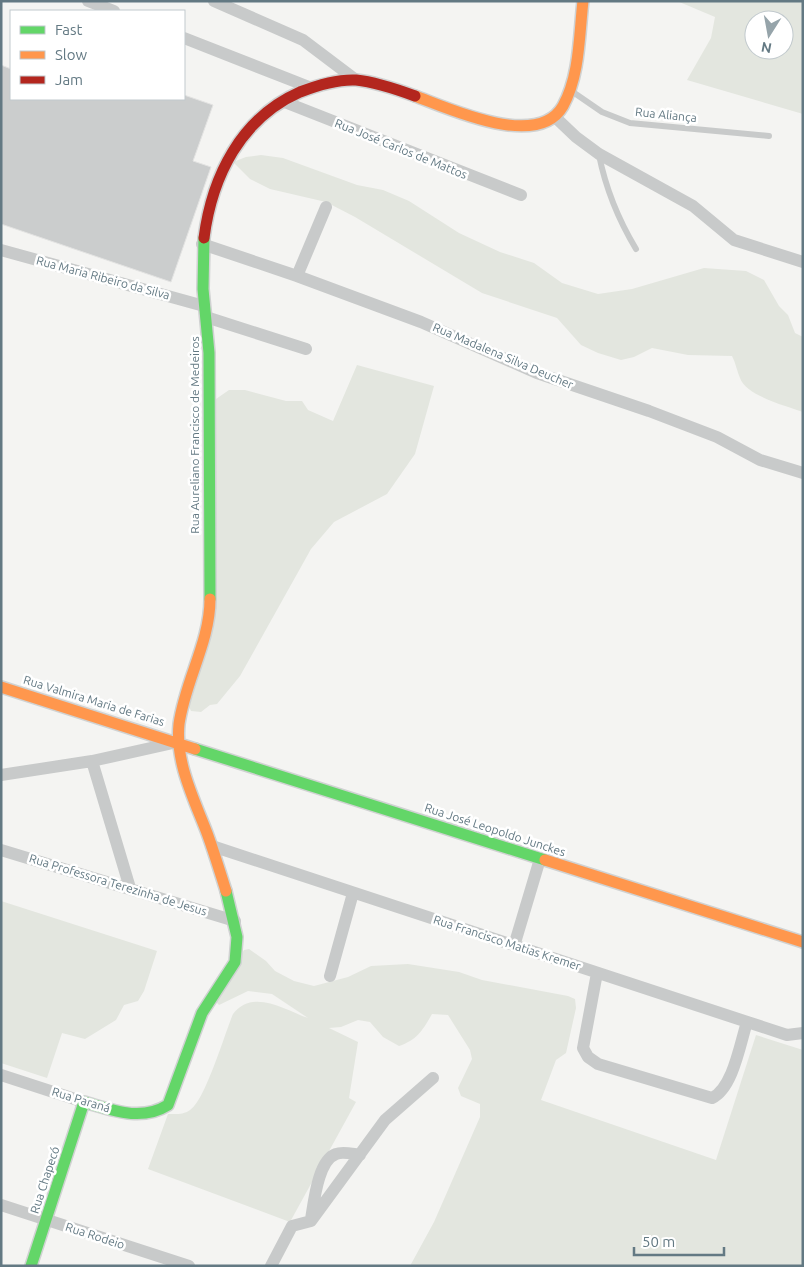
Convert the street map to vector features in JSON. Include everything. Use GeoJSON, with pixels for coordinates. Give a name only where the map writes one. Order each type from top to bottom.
{"type":"FeatureCollection","features":[{"type":"Feature","properties":{"kind":"street"},"geometry":{"type":"LineString","coordinates":[[88,1],[111,10]]}},
{"type":"Feature","properties":{"kind":"street"},"geometry":{"type":"LineString","coordinates":[[214,1],[303,40],[356,80]]}},
{"type":"Feature","properties":{"kind":"street"},"geometry":{"type":"LineString","coordinates":[[583,1],[570,90],[562,109],[555,117],[598,154],[693,206],[734,240],[803,262]]}},
{"type":"Feature","properties":{"kind":"street"},"geometry":{"type":"LineString","coordinates":[[185,38],[310,87]]}},
{"type":"Feature","properties":{"kind":"street","name":"Rua Aureliano Francisco de Medeiros"},"geometry":{"type":"LineString","coordinates":[[163,1110],[173,1098],[207,1002],[230,973],[238,950],[235,921],[212,846],[186,778],[179,742],[180,722],[189,684],[207,633],[210,615],[210,393],[202,244],[217,184],[234,148],[258,119],[282,101],[310,87],[356,80],[395,87],[467,116],[503,124],[533,126],[543,124],[555,117]]}},
{"type":"Feature","properties":{"kind":"street","name":"Rua José Carlos de Mattos"},"geometry":{"type":"LineString","coordinates":[[282,101],[521,195]]}},
{"type":"Feature","properties":{"kind":"street"},"geometry":{"type":"LineString","coordinates":[[297,276],[326,207]]}},
{"type":"Feature","properties":{"kind":"street","name":"Rua Madalena Silva Deucher"},"geometry":{"type":"LineString","coordinates":[[202,244],[297,276],[421,322],[537,373],[649,411],[717,438],[760,460],[803,473]]}},
{"type":"Feature","properties":{"kind":"street","name":"Rua Maria Ribeiro da Silva"},"geometry":{"type":"LineString","coordinates":[[1,250],[205,312],[306,349]]}},
{"type":"Feature","properties":{"kind":"street","name":"Rua Valmira Maria de Farias"},"geometry":{"type":"LineString","coordinates":[[1,687],[179,742]]}},
{"type":"Feature","properties":{"kind":"street"},"geometry":{"type":"LineString","coordinates":[[1,775],[92,761],[179,742]]}},
{"type":"Feature","properties":{"kind":"street","name":"Rua José Leopoldo Junckes"},"geometry":{"type":"LineString","coordinates":[[179,742],[803,942]]}},
{"type":"Feature","properties":{"kind":"street"},"geometry":{"type":"LineString","coordinates":[[92,761],[130,888]]}},
{"type":"Feature","properties":{"kind":"street","name":"Rua Francisco Matias Kremer"},"geometry":{"type":"LineString","coordinates":[[212,846],[787,1035],[803,1033]]}},
{"type":"Feature","properties":{"kind":"street","name":"Rua Professora Terezinha de Jesus"},"geometry":{"type":"LineString","coordinates":[[1,850],[235,921]]}},
{"type":"Feature","properties":{"kind":"street"},"geometry":{"type":"LineString","coordinates":[[514,946],[540,859]]}},
{"type":"Feature","properties":{"kind":"street"},"geometry":{"type":"LineString","coordinates":[[330,976],[353,892]]}},
{"type":"Feature","properties":{"kind":"street"},"geometry":{"type":"LineString","coordinates":[[597,973],[583,1048],[588,1057],[598,1064],[712,1098],[721,1094],[727,1084],[747,1022]]}},
{"type":"Feature","properties":{"kind":"street","name":"Rua Paraná"},"geometry":{"type":"LineString","coordinates":[[1,1075],[84,1102],[139,1114],[163,1110]]}},
{"type":"Feature","properties":{"kind":"street"},"geometry":{"type":"LineString","coordinates":[[271,1266],[292,1226],[311,1221],[385,1120],[433,1078]]}},
{"type":"Feature","properties":{"kind":"street","name":"Rua Chapecó"},"geometry":{"type":"LineString","coordinates":[[31,1266],[84,1102]]}},
{"type":"Feature","properties":{"kind":"street"},"geometry":{"type":"LineString","coordinates":[[311,1221],[317,1185],[330,1157],[337,1153],[360,1155]]}},
{"type":"Feature","properties":{"kind":"street","name":"Rua Rodeio"},"geometry":{"type":"LineString","coordinates":[[1,1205],[189,1266]]}},
{"type":"Feature","properties":{"kind":"lane","name":"Rua Aliança"},"geometry":{"type":"LineString","coordinates":[[570,90],[602,112],[630,122],[769,136]]}},
{"type":"Feature","properties":{"kind":"lane"},"geometry":{"type":"LineString","coordinates":[[598,154],[606,187],[617,217],[636,249]]}},
{"type":"Feature","properties":{"kind":"shaded area"},"geometry":{"type":"Polygon","coordinates":[[[677,1],[803,1],[803,114],[687,80],[711,38],[715,17],[677,1]]]}},
{"type":"Feature","properties":{"kind":"shaded area"},"geometry":{"type":"Polygon","coordinates":[[[261,155],[283,158],[357,185],[383,190],[409,201],[459,233],[500,252],[534,263],[562,283],[598,294],[632,289],[704,268],[746,271],[764,280],[779,306],[788,315],[795,333],[803,337],[803,412],[768,400],[750,390],[740,378],[732,356],[688,355],[652,348],[634,357],[621,360],[598,353],[581,345],[557,318],[482,293],[355,217],[326,202],[270,189],[250,179],[233,162],[246,157],[261,155]]]}},
{"type":"Feature","properties":{"kind":"shaded area"},"geometry":{"type":"Polygon","coordinates":[[[357,365],[434,386],[415,454],[387,494],[334,522],[311,549],[240,676],[217,704],[210,705],[201,712],[191,711],[189,707],[206,652],[216,399],[229,390],[245,390],[286,401],[302,401],[308,410],[333,421],[357,365]]]}},
{"type":"Feature","properties":{"kind":"shaded area"},"geometry":{"type":"Polygon","coordinates":[[[1,901],[157,951],[144,991],[138,1001],[124,1005],[116,1020],[85,1039],[62,1033],[47,1078],[1,1063],[1,901]]]}},
{"type":"Feature","properties":{"kind":"shaded area"},"geometry":{"type":"Polygon","coordinates":[[[249,949],[266,961],[275,971],[294,981],[314,986],[348,977],[371,966],[408,964],[459,972],[482,980],[568,996],[575,999],[576,1008],[566,1053],[556,1060],[541,1100],[716,1160],[756,1035],[803,1050],[803,1266],[410,1266],[434,1222],[480,1117],[480,1104],[461,1096],[458,1088],[472,1059],[470,1050],[448,1015],[432,1014],[419,1034],[399,1046],[383,1037],[370,1022],[358,1020],[341,1027],[329,1028],[358,1042],[349,1098],[356,1102],[290,1222],[148,1169],[168,1114],[185,1113],[196,1104],[208,1081],[233,1014],[241,1006],[259,1002],[269,1003],[308,1018],[272,994],[248,991],[219,1005],[215,1001],[244,950],[249,949]]]}},
{"type":"Feature","properties":{"kind":"building"},"geometry":{"type":"Polygon","coordinates":[[[1,65],[10,69],[10,100],[185,100],[185,95],[213,105],[193,161],[211,167],[171,282],[1,224],[1,65]]]}},
{"type":"Feature","properties":{"kind":"traffic: fast"},"geometry":{"type":"LineString","coordinates":[[204,238],[203,289],[209,353],[210,599]]}},
{"type":"Feature","properties":{"kind":"traffic: fast"},"geometry":{"type":"LineString","coordinates":[[195,749],[545,860]]}},
{"type":"Feature","properties":{"kind":"traffic: fast"},"geometry":{"type":"LineString","coordinates":[[31,1266],[84,1102],[116,1111],[137,1114],[158,1110],[168,1105],[202,1013],[235,962],[237,937],[226,891]]}},
{"type":"Feature","properties":{"kind":"traffic: slow"},"geometry":{"type":"LineString","coordinates":[[415,96],[471,116],[514,126],[534,125],[551,119],[563,106],[573,81],[578,55],[583,1]]}},
{"type":"Feature","properties":{"kind":"traffic: slow"},"geometry":{"type":"LineString","coordinates":[[210,599],[206,631],[182,708],[179,738],[180,752],[191,794],[210,840],[226,891]]}},
{"type":"Feature","properties":{"kind":"traffic: slow"},"geometry":{"type":"LineString","coordinates":[[1,687],[195,749]]}},
{"type":"Feature","properties":{"kind":"traffic: slow"},"geometry":{"type":"LineString","coordinates":[[545,860],[803,942]]}},
{"type":"Feature","properties":{"kind":"traffic: jam"},"geometry":{"type":"LineString","coordinates":[[204,238],[208,215],[222,171],[246,133],[261,117],[279,103],[314,87],[349,80],[378,84],[415,96]]}}]}
